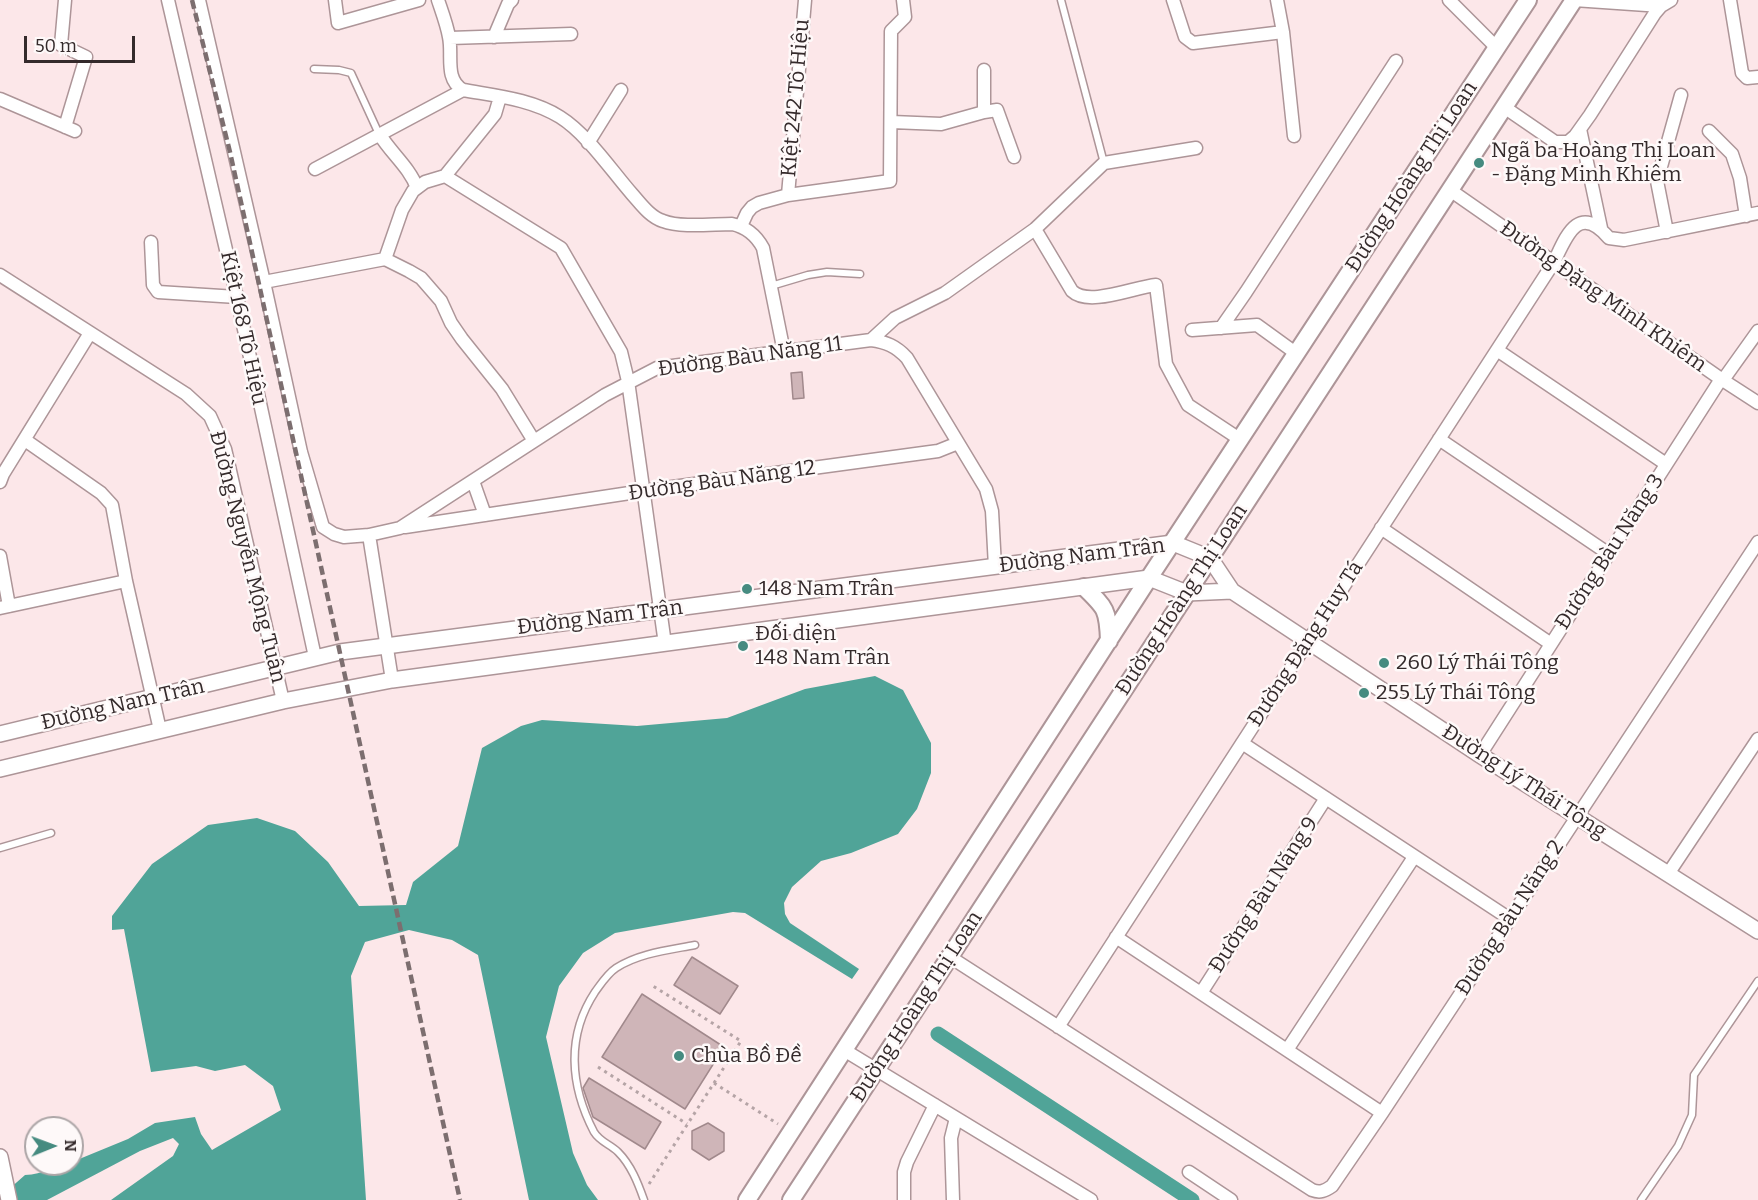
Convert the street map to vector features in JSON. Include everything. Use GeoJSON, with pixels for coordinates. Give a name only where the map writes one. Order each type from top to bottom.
{"type":"FeatureCollection","features":[{"type":"Feature","properties":{"kind":"main road","name":"Đường Hoàng Thị Loan"},"geometry":{"type":"LineString","coordinates":[[747,1200],[1149,578],[1528,0]]}},
{"type":"Feature","properties":{"kind":"main road","name":"Đường Hoàng Thị Loan"},"geometry":{"type":"LineString","coordinates":[[791,1200],[1574,0]]}},
{"type":"Feature","properties":{"kind":"main road"},"geometry":{"type":"LineString","coordinates":[[1084,587],[1106,609],[1109,641]]}},
{"type":"Feature","properties":{"kind":"street"},"geometry":{"type":"LineString","coordinates":[[0,99],[70,129],[86,57],[61,45],[64,0]]}},
{"type":"Feature","properties":{"kind":"street","name":"Kiệt 168 Tô Hiệu"},"geometry":{"type":"LineString","coordinates":[[168,0],[237,297],[315,657]]}},
{"type":"Feature","properties":{"kind":"street","name":"Đường Bàu Năng 11"},"geometry":{"type":"LineString","coordinates":[[199,0],[302,452],[323,526],[334,534],[344,537],[369,535],[400,528],[628,381],[657,368],[871,340],[884,342],[898,349],[907,358],[986,489],[992,511],[995,567]]}},
{"type":"Feature","properties":{"kind":"street"},"geometry":{"type":"LineString","coordinates":[[335,0],[338,23],[419,0]]}},
{"type":"Feature","properties":{"kind":"street"},"geometry":{"type":"LineString","coordinates":[[438,0],[450,38],[450,72],[455,83],[463,90],[535,105],[555,115],[571,126],[588,143],[644,207],[658,219],[675,224],[732,224],[741,226],[758,239],[763,248],[784,352]]}},
{"type":"Feature","properties":{"kind":"street"},"geometry":{"type":"LineString","coordinates":[[494,37],[508,4],[513,0]]}},
{"type":"Feature","properties":{"kind":"street","name":"Kiệt 242 Tô Hiệu"},"geometry":{"type":"LineString","coordinates":[[788,195],[805,0]]}},
{"type":"Feature","properties":{"kind":"street","name":"Kiệt 242 Tô Hiệu"},"geometry":{"type":"LineString","coordinates":[[741,226],[752,207],[788,195],[888,182],[891,178],[891,31],[905,17],[903,0]]}},
{"type":"Feature","properties":{"kind":"street"},"geometry":{"type":"LineString","coordinates":[[1173,0],[1185,37],[1193,43],[1283,32]]}},
{"type":"Feature","properties":{"kind":"street"},"geometry":{"type":"LineString","coordinates":[[1276,0],[1283,32],[1294,136]]}},
{"type":"Feature","properties":{"kind":"street"},"geometry":{"type":"LineString","coordinates":[[1449,0],[1497,48]]}},
{"type":"Feature","properties":{"kind":"street"},"geometry":{"type":"LineString","coordinates":[[1574,0],[1666,3]]}},
{"type":"Feature","properties":{"kind":"street"},"geometry":{"type":"LineString","coordinates":[[1730,0],[1742,73],[1747,78],[1758,76]]}},
{"type":"Feature","properties":{"kind":"street"},"geometry":{"type":"LineString","coordinates":[[1504,107],[1555,142],[1568,141],[1580,129],[1666,3]]}},
{"type":"Feature","properties":{"kind":"street"},"geometry":{"type":"LineString","coordinates":[[450,38],[571,34]]}},
{"type":"Feature","properties":{"kind":"street"},"geometry":{"type":"LineString","coordinates":[[1221,328],[1396,61]]}},
{"type":"Feature","properties":{"kind":"street"},"geometry":{"type":"LineString","coordinates":[[984,70],[984,112]]}},
{"type":"Feature","properties":{"kind":"street"},"geometry":{"type":"LineString","coordinates":[[315,169],[463,90]]}},
{"type":"Feature","properties":{"kind":"street"},"geometry":{"type":"LineString","coordinates":[[588,143],[621,90]]}},
{"type":"Feature","properties":{"kind":"street"},"geometry":{"type":"LineString","coordinates":[[1667,232],[1657,182],[1681,95]]}},
{"type":"Feature","properties":{"kind":"street"},"geometry":{"type":"LineString","coordinates":[[385,259],[402,210],[417,188],[425,182],[445,176],[495,114],[500,97]]}},
{"type":"Feature","properties":{"kind":"street"},"geometry":{"type":"LineString","coordinates":[[892,122],[941,124],[984,112],[997,111],[1014,157]]}},
{"type":"Feature","properties":{"kind":"street"},"geometry":{"type":"LineString","coordinates":[[1580,129],[1601,228],[1609,238],[1614,240],[1640,238],[1752,215],[1732,154],[1709,131]]}},
{"type":"Feature","properties":{"kind":"street"},"geometry":{"type":"LineString","coordinates":[[380,135],[390,151],[411,175],[417,188]]}},
{"type":"Feature","properties":{"kind":"street"},"geometry":{"type":"LineString","coordinates":[[871,340],[895,318],[945,293],[1035,230],[1104,163],[1196,148]]}},
{"type":"Feature","properties":{"kind":"street"},"geometry":{"type":"LineString","coordinates":[[445,176],[561,248],[621,352],[628,381],[665,644]]}},
{"type":"Feature","properties":{"kind":"street","name":"Đường Đặng Minh Khiêm"},"geometry":{"type":"LineString","coordinates":[[1450,190],[1758,403]]}},
{"type":"Feature","properties":{"kind":"street","name":"Đường Đặng Huy Tá"},"geometry":{"type":"LineString","coordinates":[[1058,1026],[1554,262],[1570,230],[1576,225],[1588,223],[1601,228]]}},
{"type":"Feature","properties":{"kind":"street"},"geometry":{"type":"LineString","coordinates":[[1035,230],[1076,296],[1085,298],[1104,296],[1141,286],[1156,285],[1167,364],[1188,405],[1241,440]]}},
{"type":"Feature","properties":{"kind":"street"},"geometry":{"type":"LineString","coordinates":[[151,242],[153,285],[158,291],[237,297]]}},
{"type":"Feature","properties":{"kind":"street"},"geometry":{"type":"LineString","coordinates":[[264,282],[385,259],[421,278],[441,301],[456,331],[502,389],[534,441]]}},
{"type":"Feature","properties":{"kind":"street","name":"Đường Nguyễn Mộng Tuân"},"geometry":{"type":"LineString","coordinates":[[0,275],[186,394],[210,416],[225,449],[283,701]]}},
{"type":"Feature","properties":{"kind":"street"},"geometry":{"type":"LineString","coordinates":[[1192,330],[1257,325],[1297,354]]}},
{"type":"Feature","properties":{"kind":"street","name":"Đường Bàu Năng 3"},"geometry":{"type":"LineString","coordinates":[[1480,755],[1666,464],[1758,331]]}},
{"type":"Feature","properties":{"kind":"street"},"geometry":{"type":"LineString","coordinates":[[0,482],[90,333]]}},
{"type":"Feature","properties":{"kind":"street"},"geometry":{"type":"LineString","coordinates":[[1497,350],[1666,464]]}},
{"type":"Feature","properties":{"kind":"street"},"geometry":{"type":"LineString","coordinates":[[1439,439],[1609,554]]}},
{"type":"Feature","properties":{"kind":"street"},"geometry":{"type":"LineString","coordinates":[[25,440],[101,493],[112,505],[126,581],[160,730]]}},
{"type":"Feature","properties":{"kind":"street","name":"Đường Bàu Năng 12"},"geometry":{"type":"LineString","coordinates":[[400,528],[643,491],[939,452],[958,442]]}},
{"type":"Feature","properties":{"kind":"street"},"geometry":{"type":"LineString","coordinates":[[473,481],[485,515]]}},
{"type":"Feature","properties":{"kind":"street"},"geometry":{"type":"LineString","coordinates":[[1381,528],[1551,644]]}},
{"type":"Feature","properties":{"kind":"street"},"geometry":{"type":"LineString","coordinates":[[369,535],[392,680]]}},
{"type":"Feature","properties":{"kind":"street","name":"Đường Bàu Năng 2"},"geometry":{"type":"LineString","coordinates":[[1058,1026],[1302,1184],[1318,1192],[1332,1186],[1758,542]]}},
{"type":"Feature","properties":{"kind":"street","name":"Đường Nam Trân"},"geometry":{"type":"LineString","coordinates":[[0,734],[152,699],[315,657],[386,645],[1173,543],[1210,558]]}},
{"type":"Feature","properties":{"kind":"street"},"geometry":{"type":"LineString","coordinates":[[0,556],[4,607],[126,581]]}},
{"type":"Feature","properties":{"kind":"street"},"geometry":{"type":"LineString","coordinates":[[1210,558],[1232,591]]}},
{"type":"Feature","properties":{"kind":"street","name":"Đường Nam Trân"},"geometry":{"type":"LineString","coordinates":[[0,769],[283,701],[392,680],[1149,578],[1186,593],[1232,591]]}},
{"type":"Feature","properties":{"kind":"street","name":"Đường Lý Thái Tông"},"geometry":{"type":"LineString","coordinates":[[1232,591],[1480,755],[1758,931]]}},
{"type":"Feature","properties":{"kind":"street"},"geometry":{"type":"LineString","coordinates":[[1668,874],[1758,739]]}},
{"type":"Feature","properties":{"kind":"street"},"geometry":{"type":"LineString","coordinates":[[1242,743],[1509,919]]}},
{"type":"Feature","properties":{"kind":"street","name":"Đường Bàu Năng 9"},"geometry":{"type":"LineString","coordinates":[[1201,993],[1326,798]]}},
{"type":"Feature","properties":{"kind":"street"},"geometry":{"type":"LineString","coordinates":[[1287,1050],[1414,856]]}},
{"type":"Feature","properties":{"kind":"street"},"geometry":{"type":"LineString","coordinates":[[1116,937],[1382,1113]]}},
{"type":"Feature","properties":{"kind":"street"},"geometry":{"type":"LineString","coordinates":[[950,957],[1058,1026]]}},
{"type":"Feature","properties":{"kind":"street"},"geometry":{"type":"LineString","coordinates":[[844,1050],[956,1118],[1071,1194],[1091,1200]]}},
{"type":"Feature","properties":{"kind":"street"},"geometry":{"type":"LineString","coordinates":[[904,1200],[906,1162],[935,1105]]}},
{"type":"Feature","properties":{"kind":"street"},"geometry":{"type":"LineString","coordinates":[[953,1200],[951,1138],[956,1118]]}},
{"type":"Feature","properties":{"kind":"street"},"geometry":{"type":"LineString","coordinates":[[0,1157],[6,1190]]}},
{"type":"Feature","properties":{"kind":"street"},"geometry":{"type":"LineString","coordinates":[[1189,1173],[1231,1200]]}},
{"type":"Feature","properties":{"kind":"lane"},"geometry":{"type":"LineString","coordinates":[[1061,0],[1104,163]]}},
{"type":"Feature","properties":{"kind":"lane"},"geometry":{"type":"LineString","coordinates":[[314,69],[351,73],[380,135]]}},
{"type":"Feature","properties":{"kind":"lane"},"geometry":{"type":"LineString","coordinates":[[771,286],[827,272],[860,274]]}},
{"type":"Feature","properties":{"kind":"lane"},"geometry":{"type":"LineString","coordinates":[[0,848],[51,833]]}},
{"type":"Feature","properties":{"kind":"lane"},"geometry":{"type":"LineString","coordinates":[[643,1197],[635,1176],[615,1149],[600,1141],[582,1105],[575,1065],[577,1031],[588,1004],[605,978],[615,968],[651,954],[695,945]]}},
{"type":"Feature","properties":{"kind":"lane"},"geometry":{"type":"LineString","coordinates":[[1641,1200],[1678,1146],[1692,1115],[1694,1075],[1758,981]]}},
{"type":"Feature","properties":{"kind":"path"},"geometry":{"type":"LineString","coordinates":[[643,1197],[741,1041],[653,986]]}},
{"type":"Feature","properties":{"kind":"path"},"geometry":{"type":"LineString","coordinates":[[598,1067],[688,1124]]}},
{"type":"Feature","properties":{"kind":"path"},"geometry":{"type":"LineString","coordinates":[[714,1083],[791,1132]]}},
{"type":"Feature","properties":{"kind":"water"},"geometry":{"type":"Polygon","coordinates":[[[875,676],[903,690],[931,743],[931,773],[917,809],[898,834],[851,853],[821,861],[792,887],[784,903],[785,914],[790,923],[859,969],[852,979],[745,913],[733,912],[615,933],[583,953],[559,986],[546,1037],[573,1153],[587,1185],[598,1200],[529,1200],[478,955],[452,940],[409,930],[365,942],[351,976],[366,1200],[111,1200],[173,1156],[179,1144],[173,1138],[140,1151],[47,1200],[0,1200],[0,1197],[24,1176],[84,1176],[84,1157],[128,1139],[155,1123],[195,1117],[201,1134],[212,1150],[281,1110],[273,1086],[245,1065],[215,1071],[196,1066],[151,1072],[124,929],[112,930],[112,916],[152,864],[208,825],[257,818],[295,831],[328,862],[359,906],[406,905],[413,882],[458,846],[482,748],[521,726],[542,720],[637,726],[727,718],[805,689],[875,676]]]}},
{"type":"Feature","properties":{"kind":"building"},"geometry":{"type":"Polygon","coordinates":[[[802,372],[804,398],[793,399],[791,373],[802,372]]]}},
{"type":"Feature","properties":{"kind":"building"},"geometry":{"type":"Polygon","coordinates":[[[692,957],[738,986],[720,1014],[674,985],[692,957]]]}},
{"type":"Feature","properties":{"kind":"building"},"geometry":{"type":"Polygon","coordinates":[[[642,994],[724,1047],[685,1109],[602,1057],[642,994]]]}},
{"type":"Feature","properties":{"kind":"building"},"geometry":{"type":"Polygon","coordinates":[[[589,1078],[661,1122],[645,1149],[593,1117],[583,1088],[589,1078]]]}},
{"type":"Feature","properties":{"kind":"building"},"geometry":{"type":"Polygon","coordinates":[[[708,1123],[724,1133],[724,1151],[709,1160],[692,1149],[692,1131],[708,1123]]]}},
{"type":"Feature","properties":{"kind":"waterway"},"geometry":{"type":"LineString","coordinates":[[938,1034],[1192,1200]]}},
{"type":"Feature","properties":{"kind":"railway"},"geometry":{"type":"LineString","coordinates":[[192,0],[230,152],[460,1200]]}},
{"type":"Feature","properties":{"kind":"place","name":"Ngã ba Hoàng Thị Loan - Đặng Minh Khiêm"},"geometry":{"type":"Point","coordinates":[1479,163]}},
{"type":"Feature","properties":{"kind":"place","name":"148 Nam Trân"},"geometry":{"type":"Point","coordinates":[747,589]}},
{"type":"Feature","properties":{"kind":"place","name":"Đối diện 148 Nam Trân"},"geometry":{"type":"Point","coordinates":[743,646]}},
{"type":"Feature","properties":{"kind":"place","name":"260 Lý Thái Tông"},"geometry":{"type":"Point","coordinates":[1384,663]}},
{"type":"Feature","properties":{"kind":"place","name":"255 Lý Thái Tông"},"geometry":{"type":"Point","coordinates":[1364,693]}},
{"type":"Feature","properties":{"kind":"place","name":"Chùa Bồ Đề"},"geometry":{"type":"Point","coordinates":[679,1056]}}]}
